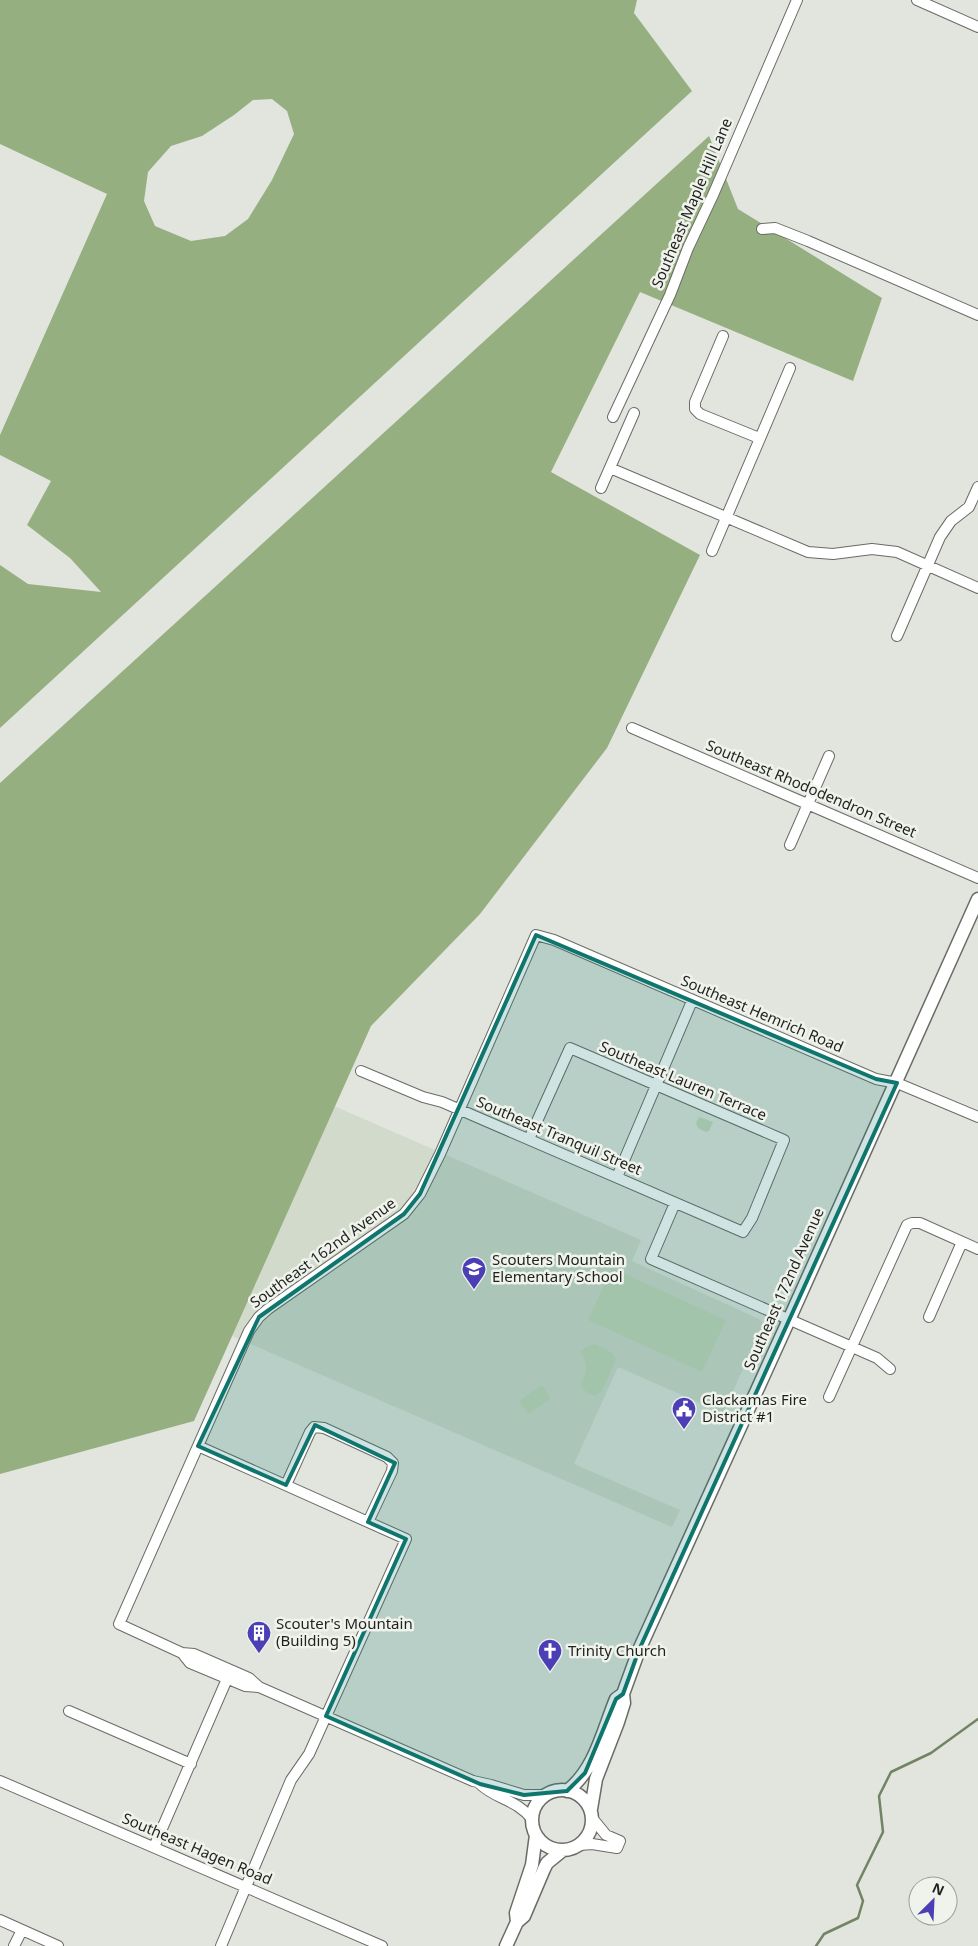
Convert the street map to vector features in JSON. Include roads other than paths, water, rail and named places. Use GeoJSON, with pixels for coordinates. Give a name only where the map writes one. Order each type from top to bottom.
{"type":"FeatureCollection","features":[{"type":"Feature","properties":{"kind":"main road","name":"Southeast 172nd Avenue"},"geometry":{"type":"LineString","coordinates":[[580,1845],[588,1836],[596,1780],[624,1703],[623,1694],[639,1650],[897,1083],[978,899]]}},
{"type":"Feature","properties":{"kind":"main road","name":"Southeast 172nd Avenue"},"geometry":{"type":"LineString","coordinates":[[567,1790],[576,1784],[585,1773],[616,1700],[623,1694]]}},
{"type":"Feature","properties":{"kind":"main road"},"geometry":{"type":"LineString","coordinates":[[517,1922],[516,1913],[533,1860],[536,1835],[532,1819],[535,1808],[545,1795],[567,1790],[584,1799],[592,1814]]}},
{"type":"Feature","properties":{"kind":"main road"},"geometry":{"type":"LineString","coordinates":[[536,1835],[548,1846],[563,1850]]}},
{"type":"Feature","properties":{"kind":"main road"},"geometry":{"type":"LineString","coordinates":[[506,1946],[517,1922],[524,1916],[547,1863],[563,1850],[580,1845]]}},
{"type":"Feature","properties":{"kind":"street","name":"Southeast Maple Hill Lane"},"geometry":{"type":"LineString","coordinates":[[613,418],[670,295],[688,248],[797,0]]}},
{"type":"Feature","properties":{"kind":"street"},"geometry":{"type":"LineString","coordinates":[[917,0],[978,27]]}},
{"type":"Feature","properties":{"kind":"street"},"geometry":{"type":"LineString","coordinates":[[762,229],[775,228],[978,315]]}},
{"type":"Feature","properties":{"kind":"street"},"geometry":{"type":"LineString","coordinates":[[723,336],[695,402],[695,409],[700,414],[759,438]]}},
{"type":"Feature","properties":{"kind":"street"},"geometry":{"type":"LineString","coordinates":[[712,550],[790,368]]}},
{"type":"Feature","properties":{"kind":"street"},"geometry":{"type":"LineString","coordinates":[[601,488],[634,414]]}},
{"type":"Feature","properties":{"kind":"street"},"geometry":{"type":"LineString","coordinates":[[610,468],[808,552],[833,554],[856,550],[897,552],[978,588]]}},
{"type":"Feature","properties":{"kind":"street"},"geometry":{"type":"LineString","coordinates":[[897,636],[942,532],[969,507],[978,488]]}},
{"type":"Feature","properties":{"kind":"street","name":"Southeast Rhododendron Street"},"geometry":{"type":"LineString","coordinates":[[632,728],[978,878]]}},
{"type":"Feature","properties":{"kind":"street"},"geometry":{"type":"LineString","coordinates":[[790,845],[829,756]]}},
{"type":"Feature","properties":{"kind":"street","name":"Southeast Hemrich Road"},"geometry":{"type":"LineString","coordinates":[[536,935],[554,940],[876,1079],[897,1083],[978,1117]]}},
{"type":"Feature","properties":{"kind":"street","name":"Southeast 162nd Avenue"},"geometry":{"type":"LineString","coordinates":[[182,1653],[119,1624],[249,1331],[259,1317],[268,1309],[404,1214],[420,1194],[536,935]]}},
{"type":"Feature","properties":{"kind":"street"},"geometry":{"type":"LineString","coordinates":[[617,1177],[692,1001]]}},
{"type":"Feature","properties":{"kind":"street","name":"Southeast Lauren Terrace"},"geometry":{"type":"LineString","coordinates":[[529,1139],[570,1048],[784,1140],[752,1218],[743,1232]]}},
{"type":"Feature","properties":{"kind":"street","name":"Southeast Tranquil Street"},"geometry":{"type":"LineString","coordinates":[[361,1071],[422,1097],[459,1109],[743,1232]]}},
{"type":"Feature","properties":{"kind":"street"},"geometry":{"type":"LineString","coordinates":[[675,1203],[651,1259],[877,1358],[890,1369]]}},
{"type":"Feature","properties":{"kind":"street"},"geometry":{"type":"LineString","coordinates":[[829,1397],[908,1225],[920,1223],[978,1249]]}},
{"type":"Feature","properties":{"kind":"street"},"geometry":{"type":"LineString","coordinates":[[929,1317],[962,1242]]}},
{"type":"Feature","properties":{"kind":"street"},"geometry":{"type":"LineString","coordinates":[[286,1486],[314,1427],[333,1432],[386,1457],[393,1463],[392,1471],[368,1522]]}},
{"type":"Feature","properties":{"kind":"street"},"geometry":{"type":"LineString","coordinates":[[198,1446],[406,1539],[309,1754],[291,1780],[221,1946]]}},
{"type":"Feature","properties":{"kind":"street"},"geometry":{"type":"LineString","coordinates":[[182,1653],[190,1663],[245,1686],[259,1687]]}},
{"type":"Feature","properties":{"kind":"street"},"geometry":{"type":"LineString","coordinates":[[182,1653],[194,1654],[249,1678],[259,1687],[480,1784],[492,1785],[524,1795],[545,1795]]}},
{"type":"Feature","properties":{"kind":"street"},"geometry":{"type":"LineString","coordinates":[[154,1847],[228,1679]]}},
{"type":"Feature","properties":{"kind":"street"},"geometry":{"type":"LineString","coordinates":[[69,1711],[190,1764]]}},
{"type":"Feature","properties":{"kind":"street","name":"Southeast Hagen Road"},"geometry":{"type":"LineString","coordinates":[[0,1781],[382,1946]]}},
{"type":"Feature","properties":{"kind":"street"},"geometry":{"type":"LineString","coordinates":[[480,1784],[488,1792],[520,1806],[532,1819]]}},
{"type":"Feature","properties":{"kind":"street"},"geometry":{"type":"LineString","coordinates":[[580,1845],[592,1844],[617,1848],[620,1841],[606,1835],[599,1829],[592,1814]]}},
{"type":"Feature","properties":{"kind":"street"},"geometry":{"type":"LineString","coordinates":[[0,1920],[58,1946]]}},
{"type":"Feature","properties":{"kind":"street"},"geometry":{"type":"LineString","coordinates":[[14,1946],[22,1930]]}},
{"type":"Feature","properties":{"kind":"waterway"},"geometry":{"type":"LineString","coordinates":[[816,1946],[824,1934],[858,1918],[863,1901],[857,1885],[883,1832],[879,1796],[891,1772],[931,1753],[978,1719]]}},
{"type":"Feature","properties":{"kind":"place","name":"Scouters Mountain Elementary School"},"geometry":{"type":"Point","coordinates":[474,1290]}},
{"type":"Feature","properties":{"kind":"place","name":"Clackamas Fire District #1"},"geometry":{"type":"Point","coordinates":[684,1430]}},
{"type":"Feature","properties":{"kind":"place","name":"Scouter's Mountain (Building 5)"},"geometry":{"type":"Point","coordinates":[259,1654]}},
{"type":"Feature","properties":{"kind":"place","name":"Trinity Church"},"geometry":{"type":"Point","coordinates":[550,1672]}}]}
